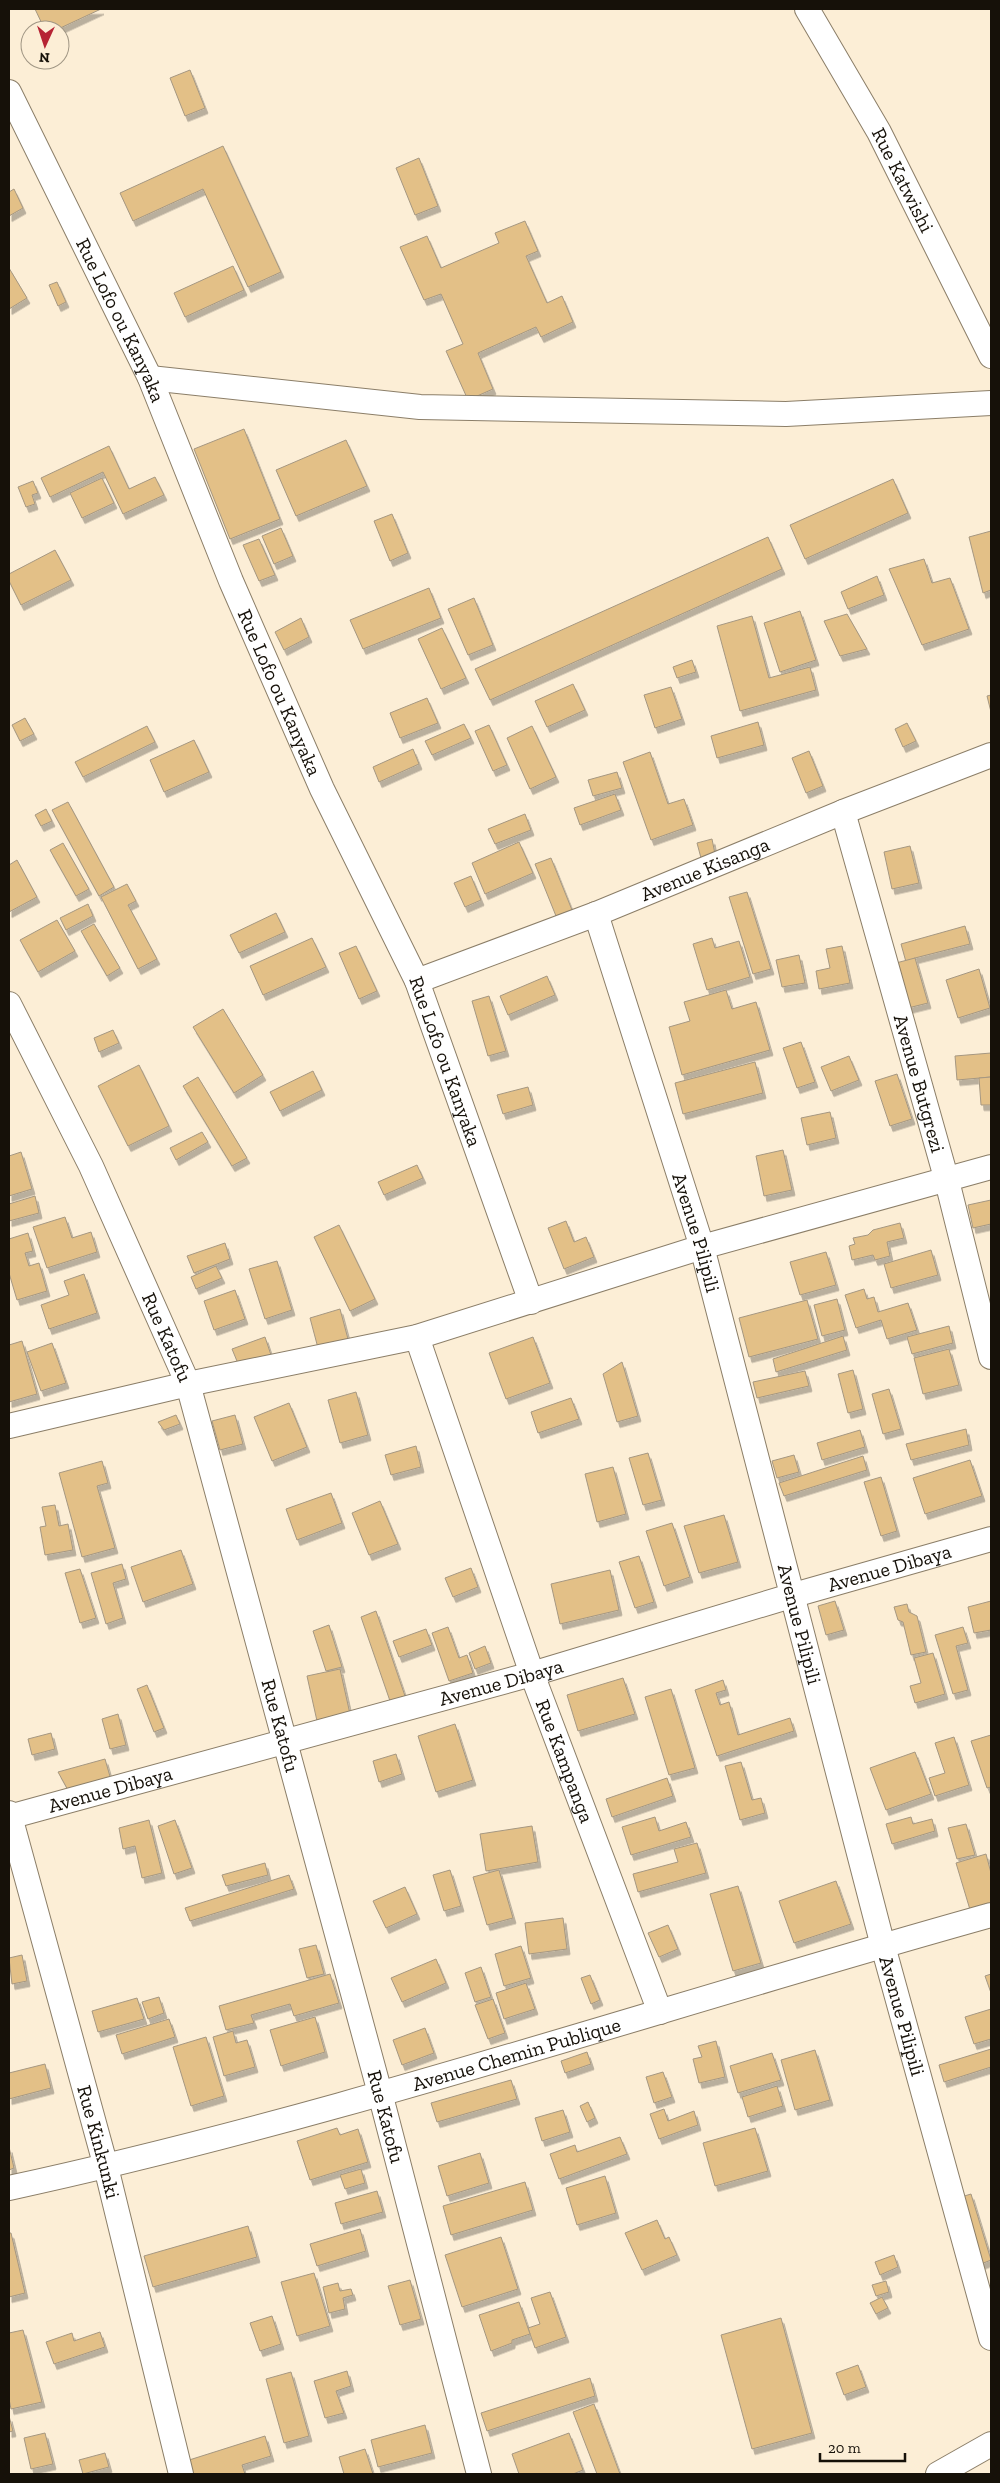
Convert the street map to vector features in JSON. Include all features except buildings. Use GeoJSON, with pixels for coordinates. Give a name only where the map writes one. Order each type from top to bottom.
{"type":"FeatureCollection","features":[{"type":"Feature","properties":{"kind":"street","name":"Rue Katwishi"},"geometry":{"type":"LineString","coordinates":[[807,9],[879,132],[991,356]]}},
{"type":"Feature","properties":{"kind":"street","name":"Rue Lofo ou Kanyaka"},"geometry":{"type":"LineString","coordinates":[[9,92],[150,378],[231,581],[322,789],[417,980],[531,1302]]}},
{"type":"Feature","properties":{"kind":"street"},"geometry":{"type":"LineString","coordinates":[[150,378],[420,407],[786,414],[991,403]]}},
{"type":"Feature","properties":{"kind":"street","name":"Avenue Kisanga"},"geometry":{"type":"LineString","coordinates":[[417,980],[596,914],[843,812],[991,755]]}},
{"type":"Feature","properties":{"kind":"street","name":"Avenue Butgrezi"},"geometry":{"type":"LineString","coordinates":[[843,812],[947,1181],[991,1357]]}},
{"type":"Feature","properties":{"kind":"street","name":"Avenue Pilipili"},"geometry":{"type":"LineString","coordinates":[[596,914],[702,1248],[794,1595],[883,1946],[991,2338]]}},
{"type":"Feature","properties":{"kind":"street","name":"Rue Katofu"},"geometry":{"type":"LineString","coordinates":[[9,1004],[91,1166],[188,1384],[380,2093],[479,2474]]}},
{"type":"Feature","properties":{"kind":"street"},"geometry":{"type":"LineString","coordinates":[[9,1426],[188,1384],[417,1337],[702,1248],[947,1181],[991,1167]]}},
{"type":"Feature","properties":{"kind":"street","name":"Rue Kampanga"},"geometry":{"type":"LineString","coordinates":[[417,1337],[532,1674],[660,2012]]}},
{"type":"Feature","properties":{"kind":"street","name":"Avenue Dibaya"},"geometry":{"type":"LineString","coordinates":[[9,1816],[532,1674],[794,1595],[991,1539]]}},
{"type":"Feature","properties":{"kind":"street","name":"Rue Kinkunki"},"geometry":{"type":"LineString","coordinates":[[9,1816],[106,2167],[181,2474]]}},
{"type":"Feature","properties":{"kind":"street","name":"Avenue Chemin Publique"},"geometry":{"type":"LineString","coordinates":[[9,2188],[106,2167],[380,2093],[991,1916]]}},
{"type":"Feature","properties":{"kind":"street"},"geometry":{"type":"LineString","coordinates":[[938,2474],[991,2444]]}}]}
